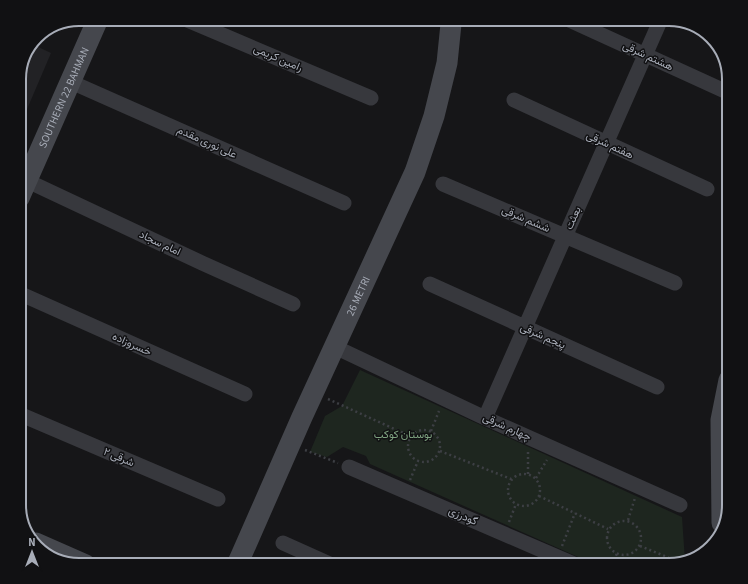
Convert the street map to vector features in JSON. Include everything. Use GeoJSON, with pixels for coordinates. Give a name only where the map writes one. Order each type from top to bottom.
{"type":"FeatureCollection","features":[{"type":"Feature","properties":{"kind":"street","name":"SOUTHERN 22 BAHMAN"},"geometry":{"type":"LineString","coordinates":[[26,177],[71,82],[95,26]]}},
{"type":"Feature","properties":{"kind":"street","name":"رامین کریمی"},"geometry":{"type":"LineString","coordinates":[[201,26],[371,98]]}},
{"type":"Feature","properties":{"kind":"street","name":"26 METRI"},"geometry":{"type":"LineString","coordinates":[[240,558],[290,444],[415,172],[434,116],[447,63],[451,26]]}},
{"type":"Feature","properties":{"kind":"street","name":"هشتم شرقی"},"geometry":{"type":"LineString","coordinates":[[582,26],[722,91]]}},
{"type":"Feature","properties":{"kind":"street","name":"بعثت"},"geometry":{"type":"LineString","coordinates":[[486,418],[658,26]]}},
{"type":"Feature","properties":{"kind":"street","name":"علی نوری مقدم"},"geometry":{"type":"LineString","coordinates":[[71,82],[344,203]]}},
{"type":"Feature","properties":{"kind":"street","name":"هفتم شرقی"},"geometry":{"type":"LineString","coordinates":[[514,100],[707,189]]}},
{"type":"Feature","properties":{"kind":"street","name":"ششم شرقی"},"geometry":{"type":"LineString","coordinates":[[443,184],[675,283]]}},
{"type":"Feature","properties":{"kind":"street","name":"امام سجاد"},"geometry":{"type":"LineString","coordinates":[[26,187],[293,304]]}},
{"type":"Feature","properties":{"kind":"street","name":"پنجم شرقی"},"geometry":{"type":"LineString","coordinates":[[430,284],[657,387]]}},
{"type":"Feature","properties":{"kind":"street","name":"خسروزاده"},"geometry":{"type":"LineString","coordinates":[[26,296],[245,394]]}},
{"type":"Feature","properties":{"kind":"street","name":"چهارم شرقی"},"geometry":{"type":"LineString","coordinates":[[335,347],[486,418],[680,505]]}},
{"type":"Feature","properties":{"kind":"street","name":"۲ شرقی"},"geometry":{"type":"LineString","coordinates":[[26,417],[218,499]]}},
{"type":"Feature","properties":{"kind":"street","name":"گودرزی"},"geometry":{"type":"LineString","coordinates":[[349,467],[505,534],[550,558]]}},
{"type":"Feature","properties":{"kind":"street"},"geometry":{"type":"LineString","coordinates":[[283,543],[316,558]]}},
{"type":"Feature","properties":{"kind":"street"},"geometry":{"type":"LineString","coordinates":[[52,550],[66,556]]}},
{"type":"Feature","properties":{"kind":"path"},"geometry":{"type":"LineString","coordinates":[[314,392],[410,436]]}},
{"type":"Feature","properties":{"kind":"path"},"geometry":{"type":"LineString","coordinates":[[431,431],[444,398]]}},
{"type":"Feature","properties":{"kind":"path"},"geometry":{"type":"LineString","coordinates":[[420,429],[431,431],[440,439],[440,450],[434,460],[422,463],[412,458],[407,447],[410,436],[420,429]]}},
{"type":"Feature","properties":{"kind":"path"},"geometry":{"type":"LineString","coordinates":[[528,437],[528,474]]}},
{"type":"Feature","properties":{"kind":"path"},"geometry":{"type":"LineString","coordinates":[[290,444],[349,467]]}},
{"type":"Feature","properties":{"kind":"path"},"geometry":{"type":"LineString","coordinates":[[536,478],[553,448]]}},
{"type":"Feature","properties":{"kind":"path"},"geometry":{"type":"LineString","coordinates":[[440,450],[511,479]]}},
{"type":"Feature","properties":{"kind":"path"},"geometry":{"type":"LineString","coordinates":[[405,491],[418,461]]}},
{"type":"Feature","properties":{"kind":"path"},"geometry":{"type":"LineString","coordinates":[[519,474],[528,474],[536,478],[540,487],[539,496],[534,503],[525,506],[516,504],[509,497],[508,488],[511,479],[519,474]]}},
{"type":"Feature","properties":{"kind":"path"},"geometry":{"type":"LineString","coordinates":[[628,520],[639,487]]}},
{"type":"Feature","properties":{"kind":"path"},"geometry":{"type":"LineString","coordinates":[[539,496],[608,529]]}},
{"type":"Feature","properties":{"kind":"path"},"geometry":{"type":"LineString","coordinates":[[505,534],[516,504]]}},
{"type":"Feature","properties":{"kind":"path"},"geometry":{"type":"LineString","coordinates":[[557,558],[575,513]]}},
{"type":"Feature","properties":{"kind":"path"},"geometry":{"type":"LineString","coordinates":[[628,520],[637,525],[642,535],[640,546],[632,554],[621,555],[616,553],[611,550],[606,540],[608,529],[617,522],[628,520]]}},
{"type":"Feature","properties":{"kind":"path"},"geometry":{"type":"LineString","coordinates":[[640,546],[667,558]]}},
{"type":"Feature","properties":{"kind":"path"},"geometry":{"type":"LineString","coordinates":[[614,558],[616,553]]}},
{"type":"Feature","properties":{"kind":"shaded area"},"geometry":{"type":"Polygon","coordinates":[[[37,47],[51,53],[26,112],[26,76],[31,56],[37,47]]]}},
{"type":"Feature","properties":{"kind":"green space","name":"بوستان کوکب"},"geometry":{"type":"Polygon","coordinates":[[[360,370],[682,517],[685,555],[676,558],[580,558],[370,464],[366,456],[343,447],[327,457],[310,452],[325,416],[342,406],[360,370]]]}}]}
